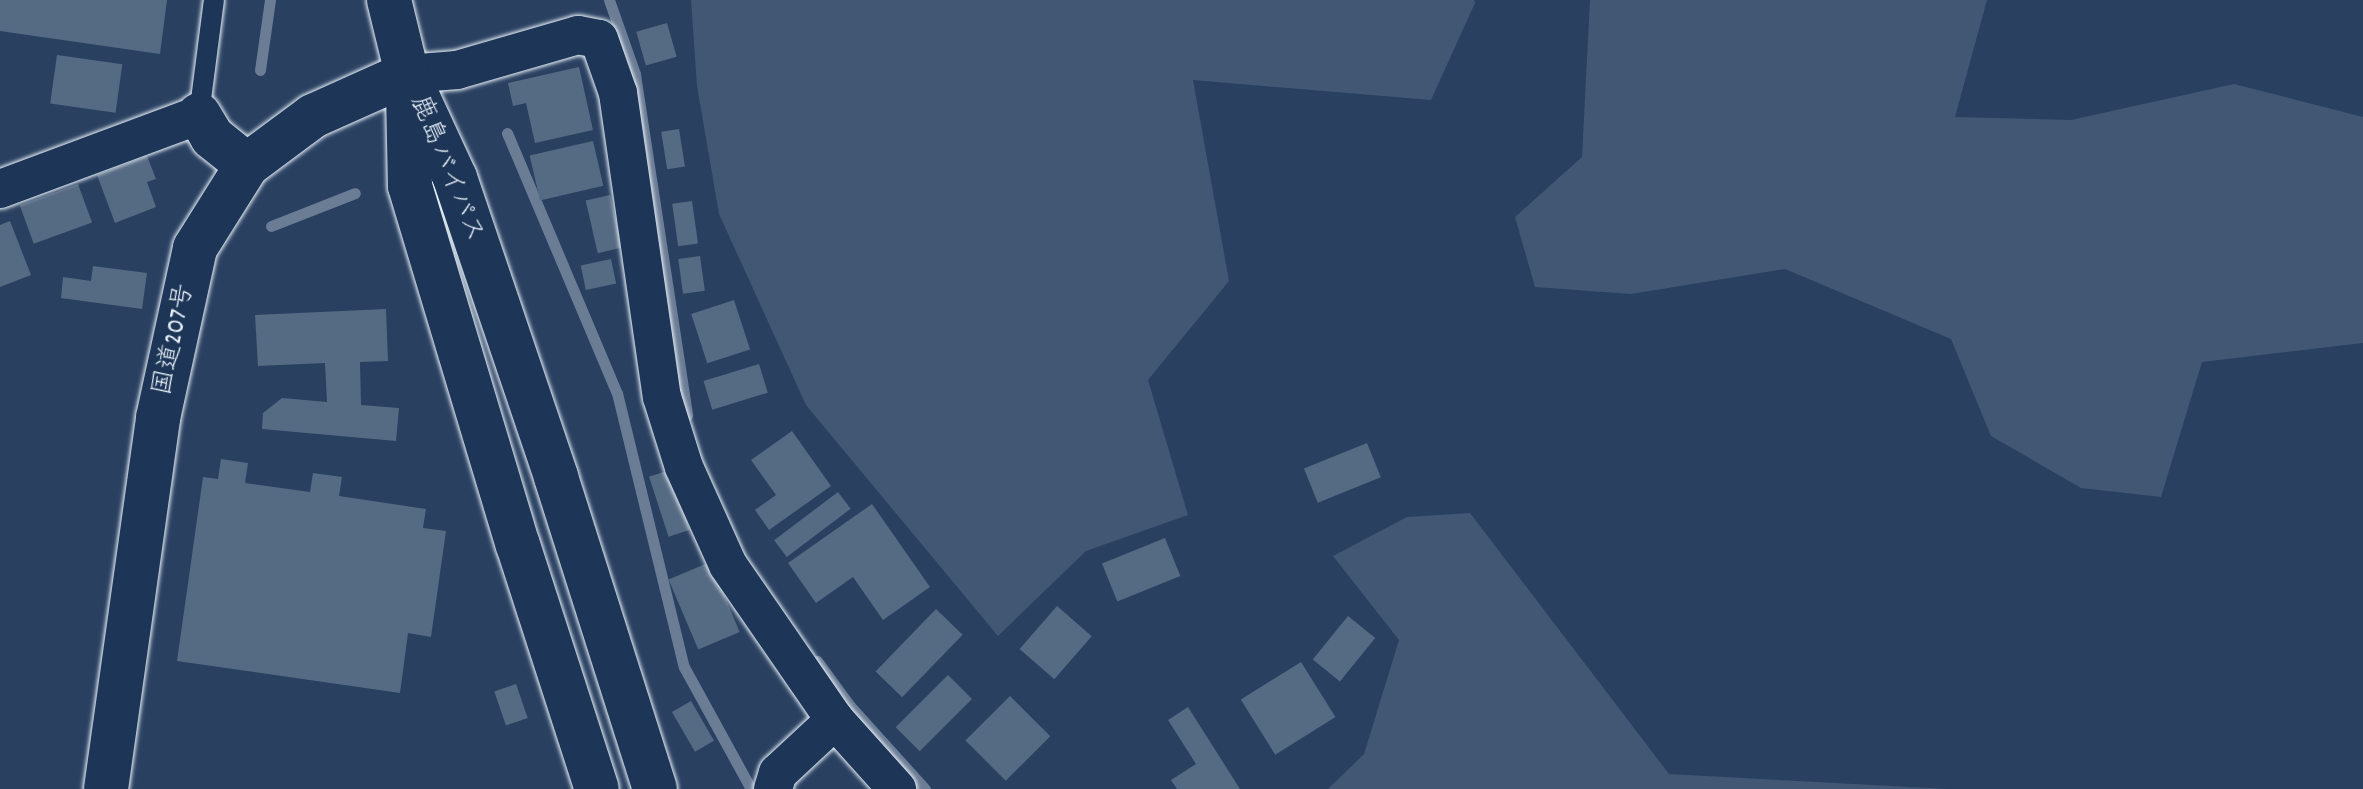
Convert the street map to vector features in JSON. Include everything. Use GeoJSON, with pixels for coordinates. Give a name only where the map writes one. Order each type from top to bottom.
{"type":"FeatureCollection","features":[{"type":"Feature","properties":{"kind":"main road"},"geometry":{"type":"LineString","coordinates":[[389,0],[407,74]]}},
{"type":"Feature","properties":{"kind":"main road","name":"国道207号"},"geometry":{"type":"LineString","coordinates":[[106,789],[158,418],[195,248],[247,165],[313,116],[407,74]]}},
{"type":"Feature","properties":{"kind":"main road","name":"鹿島バイパス"},"geometry":{"type":"LineString","coordinates":[[407,74],[410,186],[597,789]]}},
{"type":"Feature","properties":{"kind":"main road","name":"鹿島バイパス"},"geometry":{"type":"LineString","coordinates":[[407,74],[455,178],[556,477],[655,789]]}},
{"type":"Feature","properties":{"kind":"main road"},"geometry":{"type":"LineString","coordinates":[[199,115],[212,137],[247,165]]}},
{"type":"Feature","properties":{"kind":"street"},"geometry":{"type":"LineString","coordinates":[[407,74],[457,70],[578,35],[599,39],[618,93],[662,397],[684,467],[728,565],[835,720],[897,789]]}},
{"type":"Feature","properties":{"kind":"street"},"geometry":{"type":"LineString","coordinates":[[0,189],[199,115]]}},
{"type":"Feature","properties":{"kind":"street"},"geometry":{"type":"LineString","coordinates":[[773,789],[778,773],[835,720]]}},
{"type":"Feature","properties":{"kind":"lane"},"geometry":{"type":"LineString","coordinates":[[199,115],[214,0]]}},
{"type":"Feature","properties":{"kind":"shaded area"},"geometry":{"type":"Polygon","coordinates":[[[691,0],[1474,0],[1475,3],[1431,100],[1193,80],[1229,281],[1148,380],[1188,515],[1086,551],[998,636],[806,405],[719,214],[697,86],[691,0]]]}},
{"type":"Feature","properties":{"kind":"shaded area"},"geometry":{"type":"Polygon","coordinates":[[[1590,0],[1987,0],[1955,117],[2071,120],[2234,84],[2363,117],[2363,343],[2202,362],[2161,497],[2081,488],[1991,436],[1951,339],[1785,269],[1631,294],[1535,287],[1515,217],[1582,157],[1590,0]]]}},
{"type":"Feature","properties":{"kind":"shaded area"},"geometry":{"type":"Polygon","coordinates":[[[1470,513],[1669,774],[1947,789],[1328,789],[1364,754],[1399,640],[1333,556],[1407,517],[1470,513]]]}},
{"type":"Feature","properties":{"kind":"building"},"geometry":{"type":"Polygon","coordinates":[[[0,0],[167,0],[160,54],[0,31],[0,0]]]}},
{"type":"Feature","properties":{"kind":"building"},"geometry":{"type":"Polygon","coordinates":[[[667,23],[677,57],[646,65],[636,32],[667,23]]]}},
{"type":"Feature","properties":{"kind":"building"},"geometry":{"type":"Polygon","coordinates":[[[57,55],[122,64],[116,113],[50,104],[57,55]]]}},
{"type":"Feature","properties":{"kind":"building"},"geometry":{"type":"Polygon","coordinates":[[[579,67],[593,130],[535,143],[526,103],[513,106],[508,83],[579,67]]]}},
{"type":"Feature","properties":{"kind":"building"},"geometry":{"type":"Polygon","coordinates":[[[679,129],[685,167],[667,169],[661,132],[679,129]]]}},
{"type":"Feature","properties":{"kind":"building"},"geometry":{"type":"Polygon","coordinates":[[[593,141],[603,186],[540,200],[530,156],[593,141]]]}},
{"type":"Feature","properties":{"kind":"building"},"geometry":{"type":"Polygon","coordinates":[[[147,156],[156,179],[147,182],[156,207],[115,223],[97,175],[147,156]]]}},
{"type":"Feature","properties":{"kind":"building"},"geometry":{"type":"Polygon","coordinates":[[[78,184],[92,223],[34,244],[20,205],[78,184]]]}},
{"type":"Feature","properties":{"kind":"building"},"geometry":{"type":"Polygon","coordinates":[[[610,195],[622,248],[598,253],[586,201],[610,195]]]}},
{"type":"Feature","properties":{"kind":"building"},"geometry":{"type":"Polygon","coordinates":[[[692,201],[698,244],[678,246],[672,204],[692,201]]]}},
{"type":"Feature","properties":{"kind":"building"},"geometry":{"type":"Polygon","coordinates":[[[10,221],[31,275],[0,287],[0,225],[10,221]]]}},
{"type":"Feature","properties":{"kind":"building"},"geometry":{"type":"Polygon","coordinates":[[[700,256],[705,291],[683,294],[678,259],[700,256]]]}},
{"type":"Feature","properties":{"kind":"building"},"geometry":{"type":"Polygon","coordinates":[[[611,259],[616,283],[586,290],[581,265],[611,259]]]}},
{"type":"Feature","properties":{"kind":"building"},"geometry":{"type":"Polygon","coordinates":[[[93,266],[147,273],[142,309],[61,298],[63,277],[91,281],[93,266]]]}},
{"type":"Feature","properties":{"kind":"building"},"geometry":{"type":"Polygon","coordinates":[[[734,300],[750,349],[707,363],[691,314],[734,300]]]}},
{"type":"Feature","properties":{"kind":"building"},"geometry":{"type":"Polygon","coordinates":[[[386,309],[388,361],[360,362],[361,405],[399,408],[396,441],[262,429],[263,413],[282,398],[327,402],[325,363],[258,366],[255,315],[386,309]]]}},
{"type":"Feature","properties":{"kind":"building"},"geometry":{"type":"Polygon","coordinates":[[[759,364],[768,393],[712,410],[704,381],[759,364]]]}},
{"type":"Feature","properties":{"kind":"building"},"geometry":{"type":"Polygon","coordinates":[[[792,431],[831,486],[769,530],[755,510],[776,495],[751,460],[792,431]]]}},
{"type":"Feature","properties":{"kind":"building"},"geometry":{"type":"Polygon","coordinates":[[[1367,443],[1381,477],[1318,503],[1304,468],[1367,443]]]}},
{"type":"Feature","properties":{"kind":"building"},"geometry":{"type":"Polygon","coordinates":[[[221,459],[248,463],[245,483],[310,492],[313,473],[342,477],[339,496],[426,509],[423,528],[446,531],[431,637],[408,633],[400,693],[177,661],[203,477],[218,479],[221,459]]]}},
{"type":"Feature","properties":{"kind":"building"},"geometry":{"type":"Polygon","coordinates":[[[670,470],[689,530],[669,537],[649,477],[670,470]]]}},
{"type":"Feature","properties":{"kind":"building"},"geometry":{"type":"Polygon","coordinates":[[[838,492],[851,509],[787,557],[774,540],[838,492]]]}},
{"type":"Feature","properties":{"kind":"building"},"geometry":{"type":"Polygon","coordinates":[[[872,504],[930,587],[883,620],[853,577],[816,603],[788,563],[872,504]]]}},
{"type":"Feature","properties":{"kind":"building"},"geometry":{"type":"Polygon","coordinates":[[[1165,538],[1180,576],[1117,601],[1102,563],[1165,538]]]}},
{"type":"Feature","properties":{"kind":"building"},"geometry":{"type":"Polygon","coordinates":[[[710,562],[740,632],[698,650],[669,580],[710,562]]]}},
{"type":"Feature","properties":{"kind":"building"},"geometry":{"type":"Polygon","coordinates":[[[1057,606],[1092,636],[1054,679],[1020,649],[1057,606]]]}},
{"type":"Feature","properties":{"kind":"building"},"geometry":{"type":"Polygon","coordinates":[[[936,609],[963,635],[902,697],[876,672],[936,609]]]}},
{"type":"Feature","properties":{"kind":"building"},"geometry":{"type":"Polygon","coordinates":[[[1348,616],[1375,638],[1340,682],[1313,660],[1348,616]]]}},
{"type":"Feature","properties":{"kind":"building"},"geometry":{"type":"Polygon","coordinates":[[[1301,662],[1335,717],[1275,755],[1241,700],[1301,662]]]}},
{"type":"Feature","properties":{"kind":"building"},"geometry":{"type":"Polygon","coordinates":[[[948,675],[972,699],[920,751],[896,727],[948,675]]]}},
{"type":"Feature","properties":{"kind":"building"},"geometry":{"type":"Polygon","coordinates":[[[516,684],[528,718],[506,726],[494,691],[516,684]]]}},
{"type":"Feature","properties":{"kind":"building"},"geometry":{"type":"Polygon","coordinates":[[[1010,696],[1050,736],[1006,781],[965,741],[1010,696]]]}},
{"type":"Feature","properties":{"kind":"building"},"geometry":{"type":"Polygon","coordinates":[[[691,701],[714,741],[695,752],[672,712],[691,701]]]}},
{"type":"Feature","properties":{"kind":"building"},"geometry":{"type":"Polygon","coordinates":[[[1188,707],[1240,789],[1177,789],[1171,780],[1196,764],[1168,720],[1188,707]]]}},
{"type":"Feature","properties":{"kind":"waterway"},"geometry":{"type":"LineString","coordinates":[[260,70],[270,0]]}},
{"type":"Feature","properties":{"kind":"waterway"},"geometry":{"type":"LineString","coordinates":[[609,0],[635,74],[687,415]]}},
{"type":"Feature","properties":{"kind":"waterway"},"geometry":{"type":"LineString","coordinates":[[507,133],[617,393],[684,667],[751,789]]}},
{"type":"Feature","properties":{"kind":"waterway"},"geometry":{"type":"LineString","coordinates":[[271,226],[355,193]]}},
{"type":"Feature","properties":{"kind":"waterway"},"geometry":{"type":"LineString","coordinates":[[817,661],[850,706],[925,789]]}}]}
